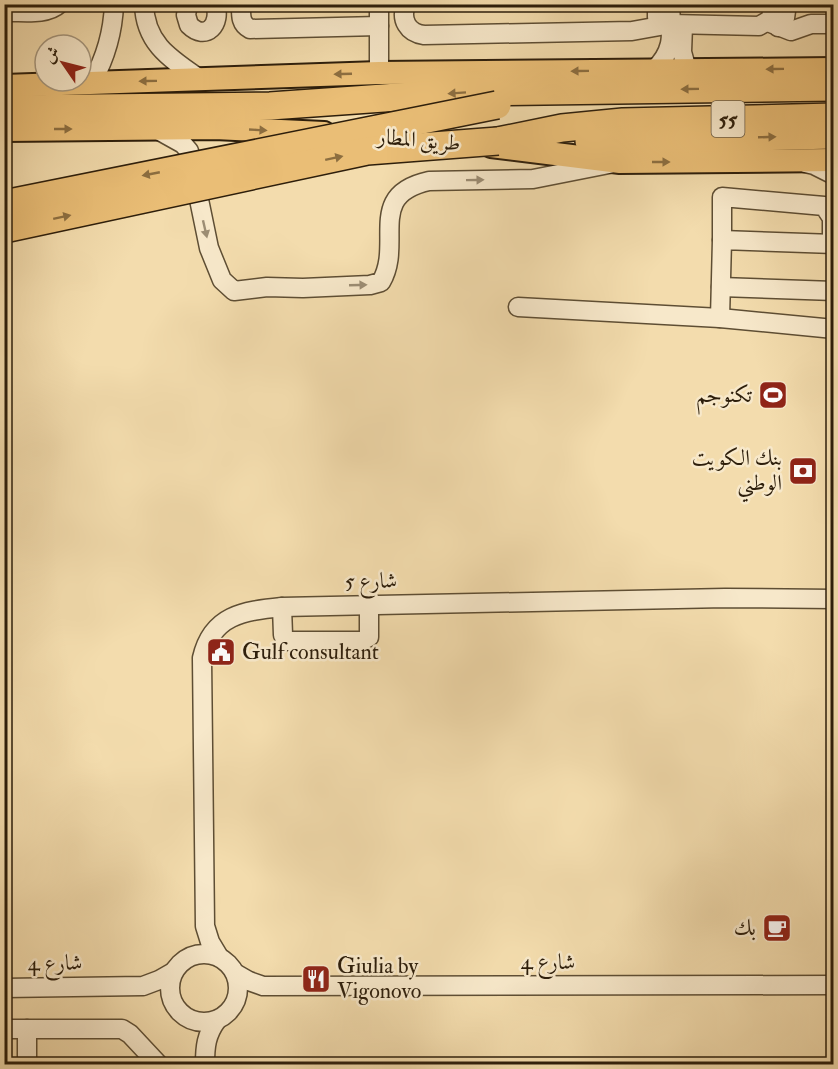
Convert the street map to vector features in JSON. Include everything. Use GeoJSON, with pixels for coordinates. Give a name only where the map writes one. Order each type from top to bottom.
{"type":"FeatureCollection","features":[{"type":"Feature","properties":{"kind":"highway","name":"55"},"geometry":{"type":"LineString","coordinates":[[621,90],[834,87]]}},
{"type":"Feature","properties":{"kind":"highway"},"geometry":{"type":"LineString","coordinates":[[4,204],[497,105],[621,90]]}},
{"type":"Feature","properties":{"kind":"highway"},"geometry":{"type":"LineString","coordinates":[[4,110],[270,106],[469,92],[621,90]]}},
{"type":"Feature","properties":{"kind":"highway","name":"55"},"geometry":{"type":"LineString","coordinates":[[498,141],[562,128],[623,122],[834,117]]}},
{"type":"Feature","properties":{"kind":"highway"},"geometry":{"type":"LineString","coordinates":[[4,229],[367,151],[498,141],[628,141],[834,135]]}},
{"type":"Feature","properties":{"kind":"main road","name":"55"},"geometry":{"type":"LineString","coordinates":[[93,82],[379,73],[834,69]]}},
{"type":"Feature","properties":{"kind":"main road","name":"55"},"geometry":{"type":"LineString","coordinates":[[4,86],[33,85]]}},
{"type":"Feature","properties":{"kind":"main road","name":"طريق المطار"},"geometry":{"type":"LineString","coordinates":[[4,130],[215,128],[415,137],[620,162],[834,160]]}},
{"type":"Feature","properties":{"kind":"street"},"geometry":{"type":"LineString","coordinates":[[4,12],[52,10],[59,4]]}},
{"type":"Feature","properties":{"kind":"street"},"geometry":{"type":"LineString","coordinates":[[115,4],[120,12],[130,16],[139,13],[144,4]]}},
{"type":"Feature","properties":{"kind":"street"},"geometry":{"type":"LineString","coordinates":[[93,80],[107,52],[115,4]]}},
{"type":"Feature","properties":{"kind":"street"},"geometry":{"type":"LineString","coordinates":[[144,4],[145,20],[155,43],[177,63],[200,79]]}},
{"type":"Feature","properties":{"kind":"street"},"geometry":{"type":"LineString","coordinates":[[188,4],[186,20],[198,31],[213,27],[216,23],[218,17],[215,4]]}},
{"type":"Feature","properties":{"kind":"street"},"geometry":{"type":"LineString","coordinates":[[241,4],[242,20],[250,29],[379,26]]}},
{"type":"Feature","properties":{"kind":"street"},"geometry":{"type":"LineString","coordinates":[[379,4],[379,73]]}},
{"type":"Feature","properties":{"kind":"street"},"geometry":{"type":"LineString","coordinates":[[406,4],[404,11],[406,23],[413,32],[424,35],[632,31],[672,24],[759,26],[773,18],[785,18],[787,4]]}},
{"type":"Feature","properties":{"kind":"street"},"geometry":{"type":"LineString","coordinates":[[657,4],[657,17],[672,24],[687,70]]}},
{"type":"Feature","properties":{"kind":"street"},"geometry":{"type":"LineString","coordinates":[[654,70],[666,56],[671,44],[670,4]]}},
{"type":"Feature","properties":{"kind":"street"},"geometry":{"type":"LineString","coordinates":[[773,18],[791,31],[811,24],[834,24]]}},
{"type":"Feature","properties":{"kind":"street"},"geometry":{"type":"LineString","coordinates":[[155,128],[183,144],[189,151],[209,248],[222,280],[234,291],[267,287],[370,285],[381,282],[389,262],[390,211],[398,195],[412,184],[429,181],[533,179],[620,162]]}},
{"type":"Feature","properties":{"kind":"street"},"geometry":{"type":"LineString","coordinates":[[794,162],[814,165],[834,175]]}},
{"type":"Feature","properties":{"kind":"street"},"geometry":{"type":"LineString","coordinates":[[720,318],[722,197],[824,206],[832,218],[833,243],[722,240]]}},
{"type":"Feature","properties":{"kind":"street"},"geometry":{"type":"LineString","coordinates":[[721,287],[834,291]]}},
{"type":"Feature","properties":{"kind":"street"},"geometry":{"type":"LineString","coordinates":[[518,307],[720,318],[834,329]]}},
{"type":"Feature","properties":{"kind":"street","name":"شارع 5"},"geometry":{"type":"LineString","coordinates":[[219,957],[210,942],[206,926],[202,658],[208,638],[226,620],[240,613],[282,607],[834,598]]}},
{"type":"Feature","properties":{"kind":"street"},"geometry":{"type":"LineString","coordinates":[[282,607],[283,635],[287,641],[362,641],[369,637],[369,605]]}},
{"type":"Feature","properties":{"kind":"street","name":"شارع 5"},"geometry":{"type":"LineString","coordinates":[[191,956],[206,926]]}},
{"type":"Feature","properties":{"kind":"street"},"geometry":{"type":"LineString","coordinates":[[205,1056],[198,1031],[178,1011],[171,999],[169,986],[173,972],[180,963],[191,956],[205,953],[219,957],[236,973],[238,988],[236,1002]]}},
{"type":"Feature","properties":{"kind":"street","name":"شارع 4"},"geometry":{"type":"LineString","coordinates":[[143,986],[173,972]]}},
{"type":"Feature","properties":{"kind":"street","name":"شارع 4"},"geometry":{"type":"LineString","coordinates":[[236,973],[263,986],[834,985]]}},
{"type":"Feature","properties":{"kind":"street","name":"شارع 4"},"geometry":{"type":"LineString","coordinates":[[4,988],[143,986],[171,999]]}},
{"type":"Feature","properties":{"kind":"street"},"geometry":{"type":"LineString","coordinates":[[205,1056],[208,1032],[217,1020],[228,1013],[248,992],[263,986]]}},
{"type":"Feature","properties":{"kind":"street"},"geometry":{"type":"LineString","coordinates":[[188,1019],[202,1023],[217,1020]]}},
{"type":"Feature","properties":{"kind":"street"},"geometry":{"type":"LineString","coordinates":[[4,1029],[122,1029],[130,1034],[158,1065]]}},
{"type":"Feature","properties":{"kind":"street"},"geometry":{"type":"LineString","coordinates":[[27,1029],[27,1065]]}},
{"type":"Feature","properties":{"kind":"place","name":"تكنوجم"},"geometry":{"type":"Point","coordinates":[773,395]}},
{"type":"Feature","properties":{"kind":"place","name":"بنك الكويت الوطني"},"geometry":{"type":"Point","coordinates":[803,471]}},
{"type":"Feature","properties":{"kind":"place","name":"Gulf consultant"},"geometry":{"type":"Point","coordinates":[221,652]}},
{"type":"Feature","properties":{"kind":"place","name":"بك"},"geometry":{"type":"Point","coordinates":[777,928]}},
{"type":"Feature","properties":{"kind":"place","name":"Giulia by Vigonovo"},"geometry":{"type":"Point","coordinates":[316,979]}}]}
